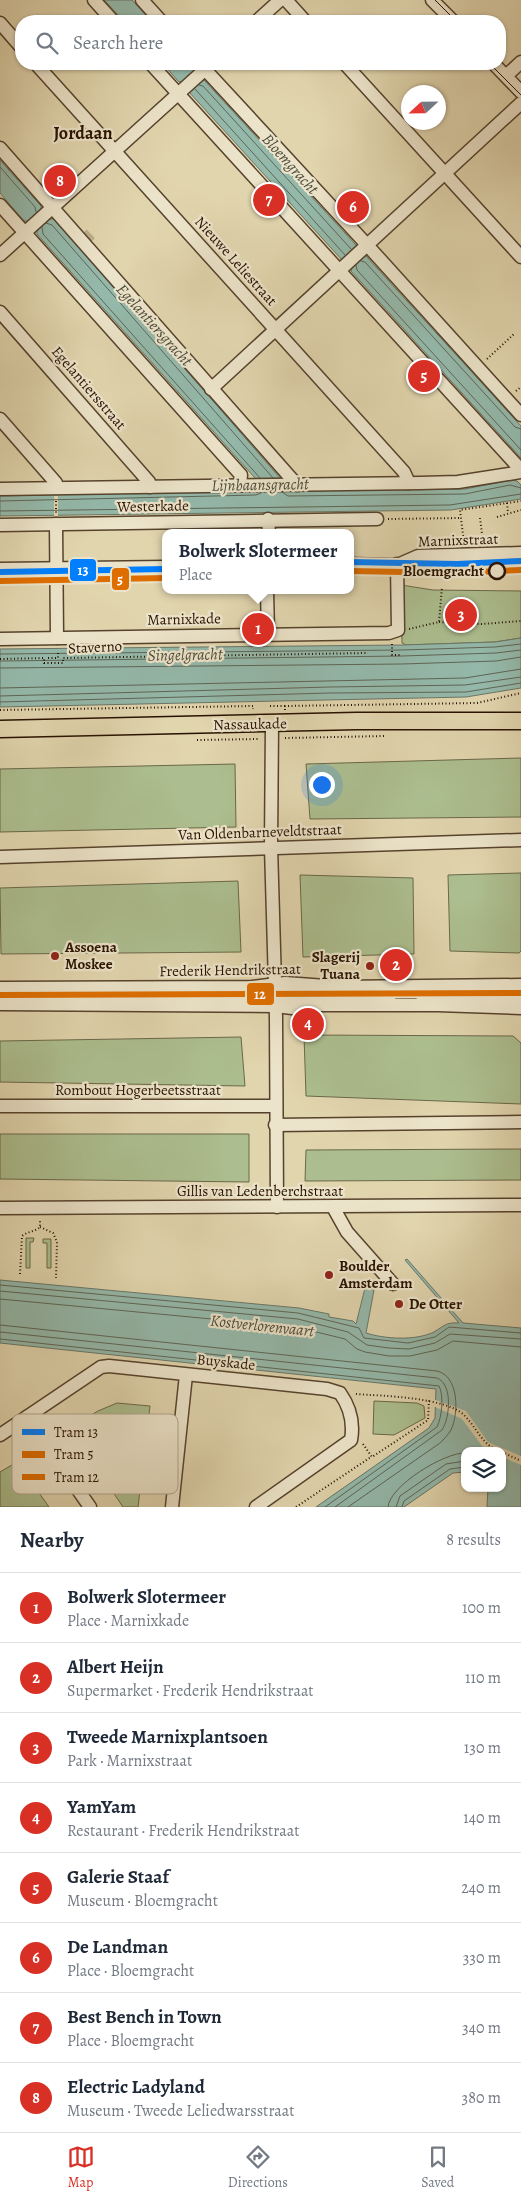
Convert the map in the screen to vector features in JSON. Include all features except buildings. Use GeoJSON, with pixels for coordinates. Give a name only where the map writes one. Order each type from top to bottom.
{"type":"FeatureCollection","features":[{"type":"Feature","properties":{"kind":"main road","name":"Nassaukade"},"geometry":{"type":"LineString","coordinates":[[500,719],[521,712]]}},
{"type":"Feature","properties":{"kind":"main road","name":"Nassaukade"},"geometry":{"type":"LineString","coordinates":[[0,729],[271,717],[500,719],[521,721]]}},
{"type":"Feature","properties":{"kind":"street"},"geometry":{"type":"LineString","coordinates":[[94,0],[108,15]]}},
{"type":"Feature","properties":{"kind":"street"},"geometry":{"type":"LineString","coordinates":[[142,0],[156,15]]}},
{"type":"Feature","properties":{"kind":"street"},"geometry":{"type":"LineString","coordinates":[[264,15],[280,0]]}},
{"type":"Feature","properties":{"kind":"street"},"geometry":{"type":"LineString","coordinates":[[286,0],[300,15]]}},
{"type":"Feature","properties":{"kind":"street"},"geometry":{"type":"LineString","coordinates":[[432,0],[447,15]]}},
{"type":"Feature","properties":{"kind":"street"},"geometry":{"type":"LineString","coordinates":[[0,23],[15,40]]}},
{"type":"Feature","properties":{"kind":"street"},"geometry":{"type":"LineString","coordinates":[[506,76],[521,62]]}},
{"type":"Feature","properties":{"kind":"street","name":"Nieuwe Leliestraat"},"geometry":{"type":"LineString","coordinates":[[41,70],[404,472],[408,483]]}},
{"type":"Feature","properties":{"kind":"street"},"geometry":{"type":"LineString","coordinates":[[158,70],[181,91],[342,269],[521,471]]}},
{"type":"Feature","properties":{"kind":"street"},"geometry":{"type":"LineString","coordinates":[[0,255],[202,70]]}},
{"type":"Feature","properties":{"kind":"street"},"geometry":{"type":"LineString","coordinates":[[206,70],[365,249],[521,415]]}},
{"type":"Feature","properties":{"kind":"street"},"geometry":{"type":"LineString","coordinates":[[351,70],[521,257]]}},
{"type":"Feature","properties":{"kind":"street"},"geometry":{"type":"LineString","coordinates":[[500,70],[521,92]]}},
{"type":"Feature","properties":{"kind":"street"},"geometry":{"type":"LineString","coordinates":[[211,390],[521,104]]}},
{"type":"Feature","properties":{"kind":"street"},"geometry":{"type":"LineString","coordinates":[[0,148],[50,210],[211,390],[291,486]]}},
{"type":"Feature","properties":{"kind":"street"},"geometry":{"type":"LineString","coordinates":[[0,205],[27,230],[241,475],[240,485]]}},
{"type":"Feature","properties":{"kind":"street","name":"Egelantiersstraat"},"geometry":{"type":"LineString","coordinates":[[0,312],[149,482],[150,487]]}},
{"type":"Feature","properties":{"kind":"street"},"geometry":{"type":"LineString","coordinates":[[0,419],[56,482],[56,492]]}},
{"type":"Feature","properties":{"kind":"street"},"geometry":{"type":"LineString","coordinates":[[0,489],[56,492],[150,487],[458,482],[521,471]]}},
{"type":"Feature","properties":{"kind":"street","name":"Westerkade"},"geometry":{"type":"LineString","coordinates":[[0,525],[56,520],[377,519]]}},
{"type":"Feature","properties":{"kind":"street"},"geometry":{"type":"LineString","coordinates":[[56,520],[57,638]]}},
{"type":"Feature","properties":{"kind":"street"},"geometry":{"type":"LineString","coordinates":[[268,520],[269,529]]}},
{"type":"Feature","properties":{"kind":"street","name":"Marnixstraat"},"geometry":{"type":"LineString","coordinates":[[397,564],[418,556],[521,553]]}},
{"type":"Feature","properties":{"kind":"street","name":"Marnixstraat"},"geometry":{"type":"LineString","coordinates":[[354,564],[459,567],[521,564]]}},
{"type":"Feature","properties":{"kind":"street"},"geometry":{"type":"LineString","coordinates":[[397,564],[398,630]]}},
{"type":"Feature","properties":{"kind":"street"},"geometry":{"type":"LineString","coordinates":[[0,570],[162,567]]}},
{"type":"Feature","properties":{"kind":"street"},"geometry":{"type":"LineString","coordinates":[[267,594],[268,634]]}},
{"type":"Feature","properties":{"kind":"street","name":"Marnixkade"},"geometry":{"type":"LineString","coordinates":[[0,639],[389,633],[398,630]]}},
{"type":"Feature","properties":{"kind":"street"},"geometry":{"type":"LineString","coordinates":[[271,717],[271,848],[275,996],[277,1207]]}},
{"type":"Feature","properties":{"kind":"street","name":"Van Oldenbarneveldtstraat"},"geometry":{"type":"LineString","coordinates":[[0,857],[521,840]]}},
{"type":"Feature","properties":{"kind":"street","name":"Frederik Hendrikstraat"},"geometry":{"type":"LineString","coordinates":[[0,1004],[275,996],[285,984],[340,988],[521,985]]}},
{"type":"Feature","properties":{"kind":"street","name":"Frederik Hendrikstraat"},"geometry":{"type":"LineString","coordinates":[[0,988],[252,987],[275,996],[292,1008],[317,1005],[438,1005],[521,1008]]}},
{"type":"Feature","properties":{"kind":"street","name":"Frederik Hendrikstraat"},"geometry":{"type":"LineString","coordinates":[[0,997],[521,996]]}},
{"type":"Feature","properties":{"kind":"street","name":"Rombout Hogerbeetsstraat"},"geometry":{"type":"LineString","coordinates":[[0,1106],[275,1106]]}},
{"type":"Feature","properties":{"kind":"street"},"geometry":{"type":"LineString","coordinates":[[275,1125],[521,1122]]}},
{"type":"Feature","properties":{"kind":"street","name":"Gillis van Ledenberchstraat"},"geometry":{"type":"LineString","coordinates":[[0,1208],[521,1205]]}},
{"type":"Feature","properties":{"kind":"street"},"geometry":{"type":"LineString","coordinates":[[332,1207],[347,1232],[393,1284]]}},
{"type":"Feature","properties":{"kind":"street","name":"Buyskade"},"geometry":{"type":"LineString","coordinates":[[31,1414],[101,1367],[109,1366],[327,1389],[340,1393]]}},
{"type":"Feature","properties":{"kind":"street"},"geometry":{"type":"LineString","coordinates":[[178,1450],[186,1375]]}},
{"type":"Feature","properties":{"kind":"street"},"geometry":{"type":"LineString","coordinates":[[256,1507],[352,1440],[353,1430],[346,1401],[340,1393]]}},
{"type":"Feature","properties":{"kind":"street"},"geometry":{"type":"LineString","coordinates":[[0,1435],[12,1427]]}},
{"type":"Feature","properties":{"kind":"street"},"geometry":{"type":"LineString","coordinates":[[81,1494],[90,1507]]}},
{"type":"Feature","properties":{"kind":"street"},"geometry":{"type":"LineString","coordinates":[[172,1507],[173,1494]]}},
{"type":"Feature","properties":{"kind":"path"},"geometry":{"type":"LineString","coordinates":[[478,368],[514,334]]}},
{"type":"Feature","properties":{"kind":"path"},"geometry":{"type":"LineString","coordinates":[[56,492],[56,520]]}},
{"type":"Feature","properties":{"kind":"path"},"geometry":{"type":"LineString","coordinates":[[377,519],[461,518],[460,510],[521,501]]}},
{"type":"Feature","properties":{"kind":"path"},"geometry":{"type":"LineString","coordinates":[[507,503],[508,513]]}},
{"type":"Feature","properties":{"kind":"path"},"geometry":{"type":"LineString","coordinates":[[497,517],[507,516],[508,513],[521,510]]}},
{"type":"Feature","properties":{"kind":"path","name":"Marnixstraat"},"geometry":{"type":"LineString","coordinates":[[461,518],[464,544],[467,544]]}},
{"type":"Feature","properties":{"kind":"path","name":"Marnixstraat"},"geometry":{"type":"LineString","coordinates":[[476,545],[484,544],[480,518]]}},
{"type":"Feature","properties":{"kind":"path"},"geometry":{"type":"LineString","coordinates":[[439,622],[442,588]]}},
{"type":"Feature","properties":{"kind":"path"},"geometry":{"type":"LineString","coordinates":[[398,630],[439,622],[481,624],[521,621]]}},
{"type":"Feature","properties":{"kind":"path","name":"Staverno"},"geometry":{"type":"LineString","coordinates":[[0,659],[44,658],[44,663],[63,663],[62,658],[368,652]]}},
{"type":"Feature","properties":{"kind":"path"},"geometry":{"type":"LineString","coordinates":[[392,655],[402,655]]}},
{"type":"Feature","properties":{"kind":"path"},"geometry":{"type":"LineString","coordinates":[[48,658],[58,658]]}},
{"type":"Feature","properties":{"kind":"path"},"geometry":{"type":"LineString","coordinates":[[270,706],[477,703],[521,693]]}},
{"type":"Feature","properties":{"kind":"path"},"geometry":{"type":"LineString","coordinates":[[0,710],[253,706],[253,710],[261,710]]}},
{"type":"Feature","properties":{"kind":"path"},"geometry":{"type":"LineString","coordinates":[[271,717],[285,710],[286,706]]}},
{"type":"Feature","properties":{"kind":"path"},"geometry":{"type":"LineString","coordinates":[[20,1274],[22,1236],[27,1232],[37,1231],[40,1227],[40,1208]]}},
{"type":"Feature","properties":{"kind":"path"},"geometry":{"type":"LineString","coordinates":[[40,1227],[53,1233],[57,1242],[56,1278]]}},
{"type":"Feature","properties":{"kind":"path"},"geometry":{"type":"LineString","coordinates":[[340,1393],[432,1401],[463,1414],[489,1447]]}},
{"type":"Feature","properties":{"kind":"path"},"geometry":{"type":"LineString","coordinates":[[296,1507],[428,1420],[429,1400]]}},
{"type":"Feature","properties":{"kind":"path"},"geometry":{"type":"LineString","coordinates":[[353,1430],[372,1456]]}},
{"type":"Feature","properties":{"kind":"path"},"geometry":{"type":"LineString","coordinates":[[506,1454],[521,1461]]}},
{"type":"Feature","properties":{"kind":"green space"},"geometry":{"type":"Polygon","coordinates":[[[401,585],[433,590],[521,591],[521,638],[495,642],[406,645],[402,643],[401,585]]]}},
{"type":"Feature","properties":{"kind":"green space"},"geometry":{"type":"Polygon","coordinates":[[[521,758],[521,817],[310,819],[306,764],[521,758]]]}},
{"type":"Feature","properties":{"kind":"green space"},"geometry":{"type":"Polygon","coordinates":[[[235,764],[236,827],[0,832],[0,769],[235,764]]]}},
{"type":"Feature","properties":{"kind":"green space"},"geometry":{"type":"Polygon","coordinates":[[[521,873],[521,951],[519,953],[450,951],[448,875],[521,873]]]}},
{"type":"Feature","properties":{"kind":"green space"},"geometry":{"type":"Polygon","coordinates":[[[300,875],[413,878],[414,954],[303,957],[300,875]]]}},
{"type":"Feature","properties":{"kind":"green space"},"geometry":{"type":"Polygon","coordinates":[[[238,881],[241,952],[1,954],[0,888],[238,881]]]}},
{"type":"Feature","properties":{"kind":"green space"},"geometry":{"type":"Polygon","coordinates":[[[304,1035],[513,1036],[521,1043],[521,1104],[306,1096],[304,1035]]]}},
{"type":"Feature","properties":{"kind":"green space"},"geometry":{"type":"Polygon","coordinates":[[[241,1037],[245,1086],[0,1082],[0,1041],[241,1037]]]}},
{"type":"Feature","properties":{"kind":"green space"},"geometry":{"type":"Polygon","coordinates":[[[0,1134],[249,1134],[249,1182],[0,1179],[0,1134]]]}},
{"type":"Feature","properties":{"kind":"green space"},"geometry":{"type":"Polygon","coordinates":[[[521,1149],[521,1180],[305,1181],[306,1150],[521,1149]]]}},
{"type":"Feature","properties":{"kind":"green space"},"geometry":{"type":"Polygon","coordinates":[[[26,1238],[34,1238],[33,1242],[30,1242],[30,1268],[26,1268],[26,1238]]]}},
{"type":"Feature","properties":{"kind":"green space"},"geometry":{"type":"Polygon","coordinates":[[[43,1239],[51,1239],[51,1268],[47,1268],[47,1243],[43,1243],[43,1239]]]}},
{"type":"Feature","properties":{"kind":"green space"},"geometry":{"type":"Polygon","coordinates":[[[374,1401],[417,1403],[424,1406],[425,1418],[394,1435],[373,1434],[374,1401]]]}},
{"type":"Feature","properties":{"kind":"green space"},"geometry":{"type":"Polygon","coordinates":[[[117,1403],[150,1406],[149,1414],[93,1414],[117,1403]]]}},
{"type":"Feature","properties":{"kind":"green space"},"geometry":{"type":"Polygon","coordinates":[[[12,1465],[12,1494],[40,1494],[49,1507],[0,1507],[0,1472],[12,1465]]]}},
{"type":"Feature","properties":{"kind":"green space"},"geometry":{"type":"Polygon","coordinates":[[[114,1494],[140,1494],[138,1507],[123,1507],[114,1494]]]}},
{"type":"Feature","properties":{"kind":"water"},"geometry":{"type":"Polygon","coordinates":[[[104,0],[132,0],[146,15],[118,15],[104,0]]]}},
{"type":"Feature","properties":{"kind":"water"},"geometry":{"type":"Polygon","coordinates":[[[168,70],[194,70],[193,73],[200,80],[204,80],[356,245],[356,249],[363,256],[366,256],[521,426],[521,458],[351,271],[352,267],[342,260],[189,92],[184,81],[179,82],[168,70]]]}},
{"type":"Feature","properties":{"kind":"water","name":"Lijnbaansgracht"},"geometry":{"type":"Polygon","coordinates":[[[0,160],[41,206],[41,210],[49,219],[54,219],[281,479],[287,491],[465,489],[512,480],[517,481],[521,485],[521,499],[451,510],[0,516],[0,496],[257,490],[255,478],[37,234],[37,229],[30,221],[24,221],[0,193],[0,160]]]}},
{"type":"Feature","properties":{"kind":"water","name":"Singelgracht"},"geometry":{"type":"Polygon","coordinates":[[[521,638],[521,688],[466,697],[0,707],[0,649],[402,645],[495,642],[521,638]]]}},
{"type":"Feature","properties":{"kind":"water","name":"Kostverlorenvaart"},"geometry":{"type":"Polygon","coordinates":[[[407,1259],[463,1323],[521,1328],[521,1507],[487,1507],[488,1492],[506,1492],[506,1447],[461,1447],[461,1472],[453,1473],[404,1507],[316,1507],[429,1428],[435,1418],[436,1389],[0,1343],[0,1280],[299,1308],[329,1314],[329,1317],[353,1321],[356,1324],[365,1288],[374,1290],[366,1333],[382,1337],[409,1338],[426,1335],[448,1324],[459,1323],[405,1260],[407,1259]]]}},
{"type":"Feature","properties":{"kind":"pier"},"geometry":{"type":"Polygon","coordinates":[[[54,495],[58,495],[58,517],[54,517],[54,495]]]}},
{"type":"Feature","properties":{"kind":"pier"},"geometry":{"type":"Polygon","coordinates":[[[433,1399],[466,1411],[488,1442],[500,1447],[483,1447],[462,1419],[433,1406],[433,1399]]]}},
{"type":"Feature","properties":{"kind":"pier"},"geometry":{"type":"Polygon","coordinates":[[[506,1450],[521,1456],[521,1465],[506,1459],[506,1450]]]}},
{"type":"Feature","properties":{"kind":"tunnel"},"geometry":{"type":"LineString","coordinates":[[82,242],[95,230]]}},
{"type":"Feature","properties":{"kind":"tram line"},"geometry":{"type":"LineString","coordinates":[[435,0],[450,15]]}},
{"type":"Feature","properties":{"kind":"tram line"},"geometry":{"type":"LineString","coordinates":[[496,70],[521,95]]}},
{"type":"Feature","properties":{"kind":"tram line","name":"13"},"geometry":{"type":"LineString","coordinates":[[354,562],[457,564],[521,561]]}},
{"type":"Feature","properties":{"kind":"tram line","name":"13"},"geometry":{"type":"LineString","coordinates":[[0,572],[162,569]]}},
{"type":"Feature","properties":{"kind":"tram line","name":"5"},"geometry":{"type":"LineString","coordinates":[[354,571],[457,573],[521,570]]}},
{"type":"Feature","properties":{"kind":"tram line","name":"5"},"geometry":{"type":"LineString","coordinates":[[0,581],[162,578]]}},
{"type":"Feature","properties":{"kind":"tram line","name":"12"},"geometry":{"type":"LineString","coordinates":[[0,995],[521,993]]}},
{"type":"Feature","properties":{"kind":"place","name":"Electric Ladyland"},"geometry":{"type":"Point","coordinates":[60,181]}},
{"type":"Feature","properties":{"kind":"place","name":"Best Bench in Town"},"geometry":{"type":"Point","coordinates":[269,200]}},
{"type":"Feature","properties":{"kind":"place","name":"De Landman"},"geometry":{"type":"Point","coordinates":[353,207]}},
{"type":"Feature","properties":{"kind":"place","name":"Galerie Staaf"},"geometry":{"type":"Point","coordinates":[424,376]}},
{"type":"Feature","properties":{"kind":"place","name":"Bloemgracht"},"geometry":{"type":"Point","coordinates":[497,571]}},
{"type":"Feature","properties":{"kind":"place","name":"Tweede Marnixplantsoen"},"geometry":{"type":"Point","coordinates":[461,615]}},
{"type":"Feature","properties":{"kind":"place","name":"Bolwerk Slotermeer"},"geometry":{"type":"Point","coordinates":[258,629]}},
{"type":"Feature","properties":{"kind":"place","name":"Assoena Moskee"},"geometry":{"type":"Point","coordinates":[55,956]}},
{"type":"Feature","properties":{"kind":"place","name":"Albert Heijn"},"geometry":{"type":"Point","coordinates":[396,965]}},
{"type":"Feature","properties":{"kind":"place","name":"Slagerij Tuana"},"geometry":{"type":"Point","coordinates":[370,966]}},
{"type":"Feature","properties":{"kind":"place","name":"YamYam"},"geometry":{"type":"Point","coordinates":[308,1024]}},
{"type":"Feature","properties":{"kind":"place","name":"Boulder Amsterdam"},"geometry":{"type":"Point","coordinates":[329,1275]}},
{"type":"Feature","properties":{"kind":"place","name":"De Otter"},"geometry":{"type":"Point","coordinates":[399,1304]}},
{"type":"Feature","properties":{"kind":"district","name":"Jordaan"},"geometry":{"type":"Point","coordinates":[83,133]}},
{"type":"Feature","properties":{"kind":"water label","name":"Egelantiersgracht"},"geometry":{"type":"Point","coordinates":[154,325]}}]}
